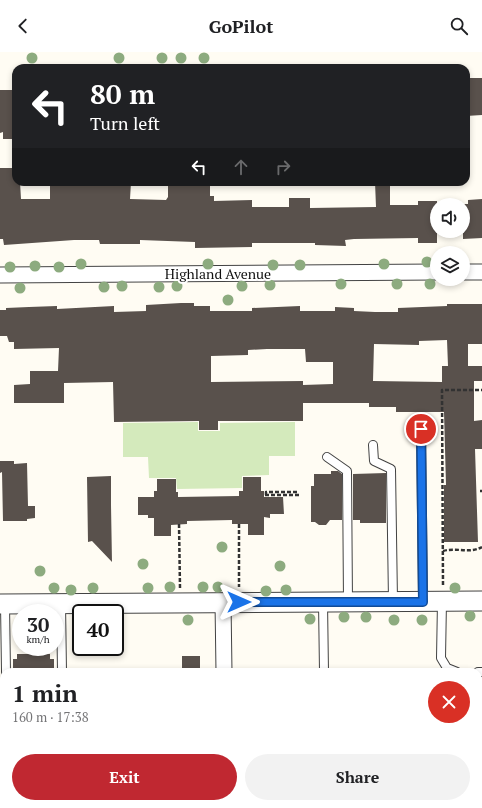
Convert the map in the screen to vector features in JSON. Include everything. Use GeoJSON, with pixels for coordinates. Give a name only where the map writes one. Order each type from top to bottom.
{"type":"FeatureCollection","features":[{"type":"Feature","properties":{"kind":"street","name":"Highland Avenue"},"geometry":{"type":"LineString","coordinates":[[0,275],[430,272]]}},
{"type":"Feature","properties":{"kind":"street"},"geometry":{"type":"LineString","coordinates":[[470,272],[482,272]]}},
{"type":"Feature","properties":{"kind":"street"},"geometry":{"type":"LineString","coordinates":[[3,604],[423,602],[442,596],[482,601]]}},
{"type":"Feature","properties":{"kind":"street"},"geometry":{"type":"LineString","coordinates":[[223,602],[224,668]]}},
{"type":"Feature","properties":{"kind":"lane"},"geometry":{"type":"LineString","coordinates":[[421,429],[423,602]]}},
{"type":"Feature","properties":{"kind":"lane"},"geometry":{"type":"LineString","coordinates":[[373,445],[374,461],[391,469],[393,602]]}},
{"type":"Feature","properties":{"kind":"lane"},"geometry":{"type":"LineString","coordinates":[[327,457],[347,471],[348,602]]}},
{"type":"Feature","properties":{"kind":"lane"},"geometry":{"type":"LineString","coordinates":[[442,596],[442,658],[447,668]]}},
{"type":"Feature","properties":{"kind":"lane"},"geometry":{"type":"LineString","coordinates":[[322,602],[324,668]]}},
{"type":"Feature","properties":{"kind":"lane"},"geometry":{"type":"LineString","coordinates":[[61,603],[62,668]]}},
{"type":"Feature","properties":{"kind":"lane"},"geometry":{"type":"LineString","coordinates":[[3,604],[6,668]]}},
{"type":"Feature","properties":{"kind":"path"},"geometry":{"type":"LineString","coordinates":[[442,596],[442,390],[482,390]]}},
{"type":"Feature","properties":{"kind":"path"},"geometry":{"type":"LineString","coordinates":[[265,495],[299,493]]}},
{"type":"Feature","properties":{"kind":"path"},"geometry":{"type":"LineString","coordinates":[[180,524],[180,592]]}},
{"type":"Feature","properties":{"kind":"path"},"geometry":{"type":"LineString","coordinates":[[239,524],[239,590]]}},
{"type":"Feature","properties":{"kind":"path"},"geometry":{"type":"LineString","coordinates":[[443,551],[450,549],[470,551],[482,547]]}},
{"type":"Feature","properties":{"kind":"green space"},"geometry":{"type":"Polygon","coordinates":[[[198,422],[198,431],[220,431],[220,423],[295,422],[295,456],[269,456],[269,475],[242,476],[242,488],[177,489],[176,478],[149,478],[148,457],[123,457],[123,423],[198,422]]]}},
{"type":"Feature","properties":{"kind":"building"},"geometry":{"type":"Polygon","coordinates":[[[470,78],[482,78],[482,115],[470,116],[470,78]]]}},
{"type":"Feature","properties":{"kind":"building"},"geometry":{"type":"Polygon","coordinates":[[[0,90],[12,90],[12,139],[3,139],[3,132],[0,133],[0,90]]]}},
{"type":"Feature","properties":{"kind":"building"},"geometry":{"type":"Polygon","coordinates":[[[0,168],[12,168],[12,186],[20,186],[21,199],[50,199],[50,186],[131,186],[130,199],[166,200],[168,197],[168,186],[210,186],[210,196],[214,196],[214,201],[252,200],[252,207],[289,207],[289,198],[310,198],[310,208],[376,207],[375,186],[390,186],[390,205],[418,205],[418,201],[430,201],[430,238],[437,238],[437,243],[418,243],[418,238],[354,239],[345,240],[346,246],[315,245],[315,243],[252,243],[252,247],[195,248],[195,242],[140,240],[140,244],[100,244],[99,240],[74,240],[4,245],[3,239],[0,239],[0,168]]]}},
{"type":"Feature","properties":{"kind":"building"},"geometry":{"type":"Polygon","coordinates":[[[482,199],[482,238],[463,239],[470,238],[470,200],[482,199]]]}},
{"type":"Feature","properties":{"kind":"building"},"geometry":{"type":"Polygon","coordinates":[[[194,303],[194,306],[210,306],[210,311],[252,311],[252,308],[300,306],[300,311],[335,311],[335,307],[354,308],[354,311],[398,312],[398,308],[447,306],[447,304],[482,304],[482,344],[468,344],[468,366],[482,366],[482,381],[474,381],[474,421],[482,420],[482,449],[475,449],[478,542],[444,542],[444,485],[446,485],[444,412],[396,412],[396,407],[369,407],[369,403],[303,403],[303,421],[218,421],[218,430],[199,430],[199,421],[114,422],[113,382],[64,383],[64,403],[14,403],[14,385],[30,384],[30,371],[58,371],[59,348],[14,349],[14,342],[9,342],[7,336],[0,336],[0,310],[6,310],[6,308],[57,306],[57,309],[114,306],[114,312],[146,311],[146,305],[194,303]],[[447,340],[419,341],[419,345],[374,344],[373,381],[442,382],[442,366],[448,366],[447,340]],[[305,349],[248,350],[248,355],[211,356],[211,382],[303,381],[303,385],[333,384],[333,362],[306,362],[305,349]]]}},
{"type":"Feature","properties":{"kind":"building"},"geometry":{"type":"Polygon","coordinates":[[[0,461],[14,461],[14,464],[27,463],[28,506],[35,506],[35,518],[27,519],[27,521],[3,521],[2,472],[0,473],[0,461]]]}},
{"type":"Feature","properties":{"kind":"building"},"geometry":{"type":"Polygon","coordinates":[[[331,471],[338,471],[342,474],[342,520],[330,520],[326,525],[319,525],[315,522],[311,522],[311,486],[314,486],[314,474],[331,474],[331,471]]]}},
{"type":"Feature","properties":{"kind":"building"},"geometry":{"type":"Polygon","coordinates":[[[386,473],[386,523],[360,523],[360,520],[353,520],[353,474],[386,473]]]}},
{"type":"Feature","properties":{"kind":"building"},"geometry":{"type":"Polygon","coordinates":[[[111,476],[112,562],[92,541],[88,542],[87,477],[111,476]]]}},
{"type":"Feature","properties":{"kind":"building"},"geometry":{"type":"Polygon","coordinates":[[[243,477],[261,477],[261,491],[264,491],[264,497],[283,497],[284,514],[270,514],[270,518],[264,517],[264,535],[248,535],[248,524],[232,524],[232,520],[187,521],[187,524],[171,525],[171,536],[154,536],[154,518],[148,518],[148,515],[138,515],[138,497],[154,497],[154,491],[157,491],[157,479],[176,479],[176,492],[178,492],[178,497],[239,496],[239,491],[243,491],[243,477]]]}},
{"type":"Feature","properties":{"kind":"building"},"geometry":{"type":"Polygon","coordinates":[[[17,656],[50,656],[50,659],[54,659],[54,668],[13,668],[13,659],[17,659],[17,656]]]}},
{"type":"Feature","properties":{"kind":"building"},"geometry":{"type":"Polygon","coordinates":[[[182,656],[200,656],[200,668],[182,668],[182,656]]]}},
{"type":"Feature","properties":{"kind":"route"},"geometry":{"type":"LineString","coordinates":[[239,602],[423,602],[421,429]]}}]}
